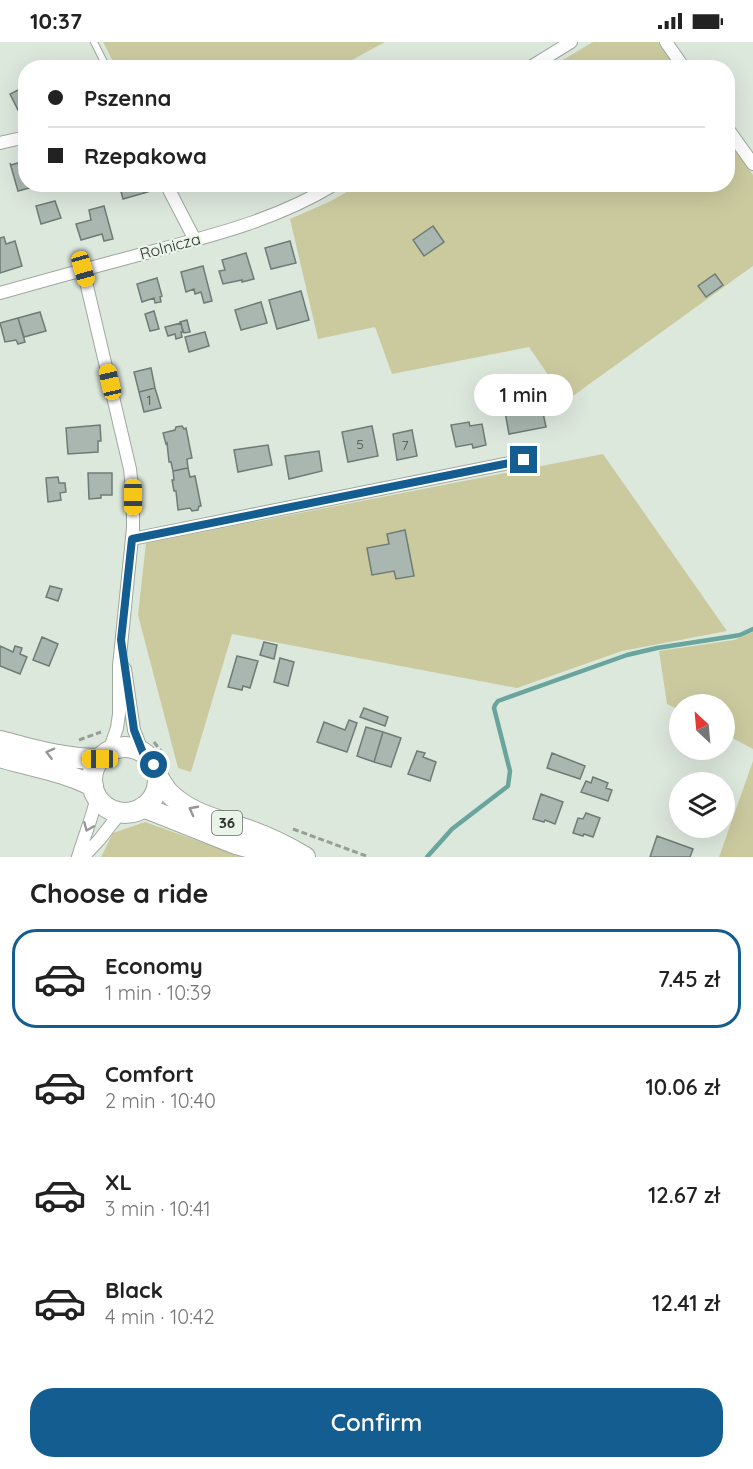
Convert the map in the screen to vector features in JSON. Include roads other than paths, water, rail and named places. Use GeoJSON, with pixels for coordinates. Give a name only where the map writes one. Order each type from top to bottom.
{"type":"FeatureCollection","features":[{"type":"Feature","properties":{"kind":"main road"},"geometry":{"type":"LineString","coordinates":[[0,741],[80,759],[105,755],[126,747],[143,753]]}},
{"type":"Feature","properties":{"kind":"main road","name":"36"},"geometry":{"type":"LineString","coordinates":[[143,753],[152,760],[158,777],[168,792],[183,805],[203,816],[244,828],[280,843],[305,857]]}},
{"type":"Feature","properties":{"kind":"main road"},"geometry":{"type":"LineString","coordinates":[[105,755],[94,769],[92,780],[95,791],[105,806],[121,812],[132,812],[143,807],[152,799],[157,789],[158,777]]}},
{"type":"Feature","properties":{"kind":"main road"},"geometry":{"type":"LineString","coordinates":[[0,757],[75,777],[95,791]]}},
{"type":"Feature","properties":{"kind":"main road","name":"36"},"geometry":{"type":"LineString","coordinates":[[143,807],[236,844],[284,857]]}},
{"type":"Feature","properties":{"kind":"street"},"geometry":{"type":"LineString","coordinates":[[542,60],[571,42]]}},
{"type":"Feature","properties":{"kind":"street"},"geometry":{"type":"LineString","coordinates":[[666,42],[678,60]]}},
{"type":"Feature","properties":{"kind":"street"},"geometry":{"type":"LineString","coordinates":[[0,143],[18,139]]}},
{"type":"Feature","properties":{"kind":"street"},"geometry":{"type":"LineString","coordinates":[[735,139],[753,164]]}},
{"type":"Feature","properties":{"kind":"street"},"geometry":{"type":"LineString","coordinates":[[170,192],[195,240]]}},
{"type":"Feature","properties":{"kind":"street","name":"Rolnicza"},"geometry":{"type":"LineString","coordinates":[[0,293],[268,218],[310,200],[322,192]]}},
{"type":"Feature","properties":{"kind":"street"},"geometry":{"type":"LineString","coordinates":[[83,269],[130,469],[133,497],[132,539],[119,666],[119,714],[117,728],[105,755]]}},
{"type":"Feature","properties":{"kind":"street"},"geometry":{"type":"LineString","coordinates":[[132,539],[524,460]]}},
{"type":"Feature","properties":{"kind":"street"},"geometry":{"type":"LineString","coordinates":[[121,640],[134,730],[143,753]]}},
{"type":"Feature","properties":{"kind":"street"},"geometry":{"type":"LineString","coordinates":[[78,857],[85,832],[93,816],[95,791]]}},
{"type":"Feature","properties":{"kind":"street"},"geometry":{"type":"LineString","coordinates":[[83,857],[121,812]]}},
{"type":"Feature","properties":{"kind":"lane"},"geometry":{"type":"LineString","coordinates":[[94,42],[103,60]]}},
{"type":"Feature","properties":{"kind":"waterway"},"geometry":{"type":"LineString","coordinates":[[427,857],[452,829],[508,786],[510,771],[494,708],[498,701],[627,655],[740,635],[753,629]]}}]}
